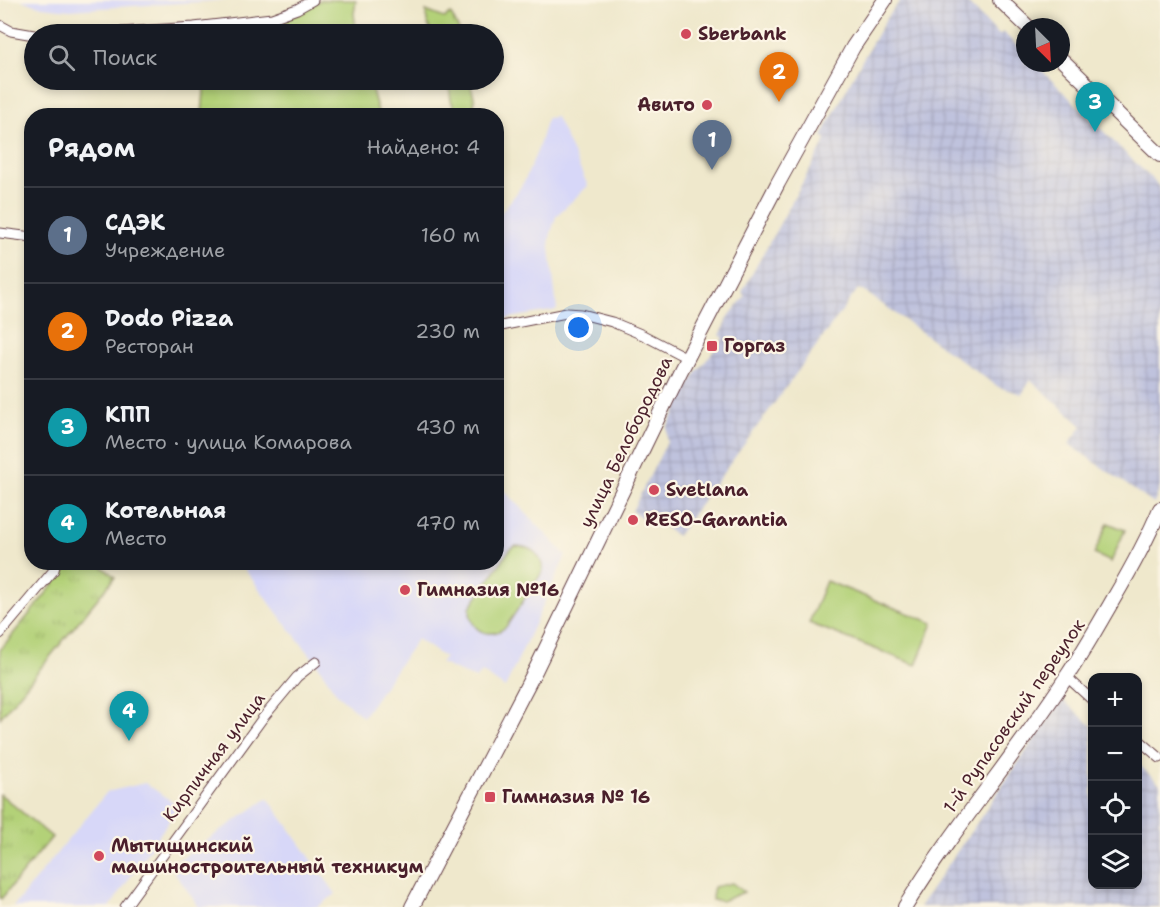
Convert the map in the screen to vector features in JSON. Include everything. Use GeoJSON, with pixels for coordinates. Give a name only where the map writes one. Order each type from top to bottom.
{"type":"FeatureCollection","features":[{"type":"Feature","properties":{"kind":"street"},"geometry":{"type":"LineString","coordinates":[[217,24],[272,18],[297,9],[313,0]]}},
{"type":"Feature","properties":{"kind":"street","name":"улица Белобородова"},"geometry":{"type":"LineString","coordinates":[[412,907],[536,669],[687,358],[826,93],[853,47],[885,0]]}},
{"type":"Feature","properties":{"kind":"street"},"geometry":{"type":"LineString","coordinates":[[1000,0],[1019,18]]}},
{"type":"Feature","properties":{"kind":"street"},"geometry":{"type":"LineString","coordinates":[[0,25],[11,31],[24,34]]}},
{"type":"Feature","properties":{"kind":"street"},"geometry":{"type":"LineString","coordinates":[[1070,68],[1160,155]]}},
{"type":"Feature","properties":{"kind":"street"},"geometry":{"type":"LineString","coordinates":[[0,233],[24,236]]}},
{"type":"Feature","properties":{"kind":"street"},"geometry":{"type":"LineString","coordinates":[[504,325],[566,313],[581,314],[612,322],[687,358]]}},
{"type":"Feature","properties":{"kind":"street","name":"1-й Рупасовский переулок"},"geometry":{"type":"LineString","coordinates":[[905,907],[1066,677],[1133,566],[1160,509]]}},
{"type":"Feature","properties":{"kind":"street"},"geometry":{"type":"LineString","coordinates":[[0,634],[54,570]]}},
{"type":"Feature","properties":{"kind":"street","name":"Кирпичная улица"},"geometry":{"type":"LineString","coordinates":[[125,907],[262,719],[297,677],[316,662]]}},
{"type":"Feature","properties":{"kind":"street"},"geometry":{"type":"LineString","coordinates":[[1066,677],[1088,696]]}},
{"type":"Feature","properties":{"kind":"street"},"geometry":{"type":"LineString","coordinates":[[1142,743],[1160,758]]}},
{"type":"Feature","properties":{"kind":"shaded area"},"geometry":{"type":"Polygon","coordinates":[[[21,0],[229,0],[70,10],[42,7],[21,0]]]}},
{"type":"Feature","properties":{"kind":"shaded area"},"geometry":{"type":"Polygon","coordinates":[[[901,0],[965,0],[999,35],[1003,32],[1016,45],[1016,72],[1043,72],[1160,187],[1160,487],[1154,504],[1069,444],[1082,426],[1031,380],[1022,394],[998,387],[864,291],[858,289],[677,536],[660,524],[657,528],[632,511],[667,442],[667,427],[697,372],[724,338],[720,335],[726,320],[745,296],[742,292],[826,140],[822,136],[887,17],[901,0]]]}},
{"type":"Feature","properties":{"kind":"shaded area"},"geometry":{"type":"Polygon","coordinates":[[[556,117],[588,186],[556,216],[549,240],[557,310],[504,319],[504,209],[525,180],[538,149],[547,118],[556,117]]]}},
{"type":"Feature","properties":{"kind":"shaded area","name":"Гимназия №16"},"geometry":{"type":"Polygon","coordinates":[[[504,490],[566,555],[505,688],[482,672],[476,679],[440,663],[445,658],[417,639],[363,717],[337,694],[316,662],[245,570],[504,570],[504,490]]]}},
{"type":"Feature","properties":{"kind":"shaded area"},"geometry":{"type":"Polygon","coordinates":[[[1062,699],[1088,722],[1088,889],[1142,889],[1142,768],[1160,784],[1160,907],[919,907],[1062,699]]]}},
{"type":"Feature","properties":{"kind":"shaded area","name":"Мытищинский машиностроительный техникум"},"geometry":{"type":"Polygon","coordinates":[[[145,783],[179,806],[110,907],[13,907],[107,792],[145,783]]]}},
{"type":"Feature","properties":{"kind":"shaded area"},"geometry":{"type":"Polygon","coordinates":[[[268,798],[336,894],[317,907],[199,907],[170,866],[268,798]]]}},
{"type":"Feature","properties":{"kind":"green space"},"geometry":{"type":"Polygon","coordinates":[[[321,0],[356,0],[356,24],[273,24],[321,0]]]}},
{"type":"Feature","properties":{"kind":"green space"},"geometry":{"type":"Polygon","coordinates":[[[426,11],[444,18],[451,14],[456,24],[428,24],[426,11]]]}},
{"type":"Feature","properties":{"kind":"green space"},"geometry":{"type":"Polygon","coordinates":[[[204,90],[372,90],[377,108],[203,108],[204,90]]]}},
{"type":"Feature","properties":{"kind":"green space"},"geometry":{"type":"Polygon","coordinates":[[[450,90],[472,90],[475,100],[473,108],[454,108],[450,90]]]}},
{"type":"Feature","properties":{"kind":"green space"},"geometry":{"type":"Polygon","coordinates":[[[1108,523],[1125,530],[1111,562],[1094,554],[1108,523]]]}},
{"type":"Feature","properties":{"kind":"green space"},"geometry":{"type":"Polygon","coordinates":[[[522,546],[535,552],[541,560],[543,571],[506,627],[499,631],[486,633],[480,631],[472,622],[470,607],[496,570],[504,570],[504,558],[510,549],[522,546]]]}},
{"type":"Feature","properties":{"kind":"green space"},"geometry":{"type":"Polygon","coordinates":[[[65,570],[106,570],[115,577],[0,718],[0,650],[65,570]]]}},
{"type":"Feature","properties":{"kind":"green space"},"geometry":{"type":"Polygon","coordinates":[[[826,581],[933,623],[916,665],[809,623],[826,581]]]}},
{"type":"Feature","properties":{"kind":"green space"},"geometry":{"type":"Polygon","coordinates":[[[0,794],[52,837],[1,899],[0,898],[0,794]]]}},
{"type":"Feature","properties":{"kind":"green space"},"geometry":{"type":"Polygon","coordinates":[[[732,883],[744,892],[722,901],[712,900],[713,887],[732,883]]]}},
{"type":"Feature","properties":{"kind":"place","name":"Sberbank"},"geometry":{"type":"Point","coordinates":[686,34]}},
{"type":"Feature","properties":{"kind":"place","name":"Dodo Pizza"},"geometry":{"type":"Point","coordinates":[779,102]}},
{"type":"Feature","properties":{"kind":"place","name":"Авито"},"geometry":{"type":"Point","coordinates":[707,105]}},
{"type":"Feature","properties":{"kind":"place","name":"КПП"},"geometry":{"type":"Point","coordinates":[1095,132]}},
{"type":"Feature","properties":{"kind":"place","name":"СДЭК"},"geometry":{"type":"Point","coordinates":[712,170]}},
{"type":"Feature","properties":{"kind":"place","name":"Горгаз"},"geometry":{"type":"Point","coordinates":[712,346]}},
{"type":"Feature","properties":{"kind":"place","name":"Svetlana"},"geometry":{"type":"Point","coordinates":[654,490]}},
{"type":"Feature","properties":{"kind":"place","name":"RESO-Garantia"},"geometry":{"type":"Point","coordinates":[633,520]}},
{"type":"Feature","properties":{"kind":"place","name":"Гимназия №16"},"geometry":{"type":"Point","coordinates":[405,590]}},
{"type":"Feature","properties":{"kind":"place","name":"Котельная"},"geometry":{"type":"Point","coordinates":[129,741]}},
{"type":"Feature","properties":{"kind":"place","name":"Гимназия № 16"},"geometry":{"type":"Point","coordinates":[490,797]}},
{"type":"Feature","properties":{"kind":"place","name":"Мытищинский машиностроительный техникум"},"geometry":{"type":"Point","coordinates":[99,856]}}]}
